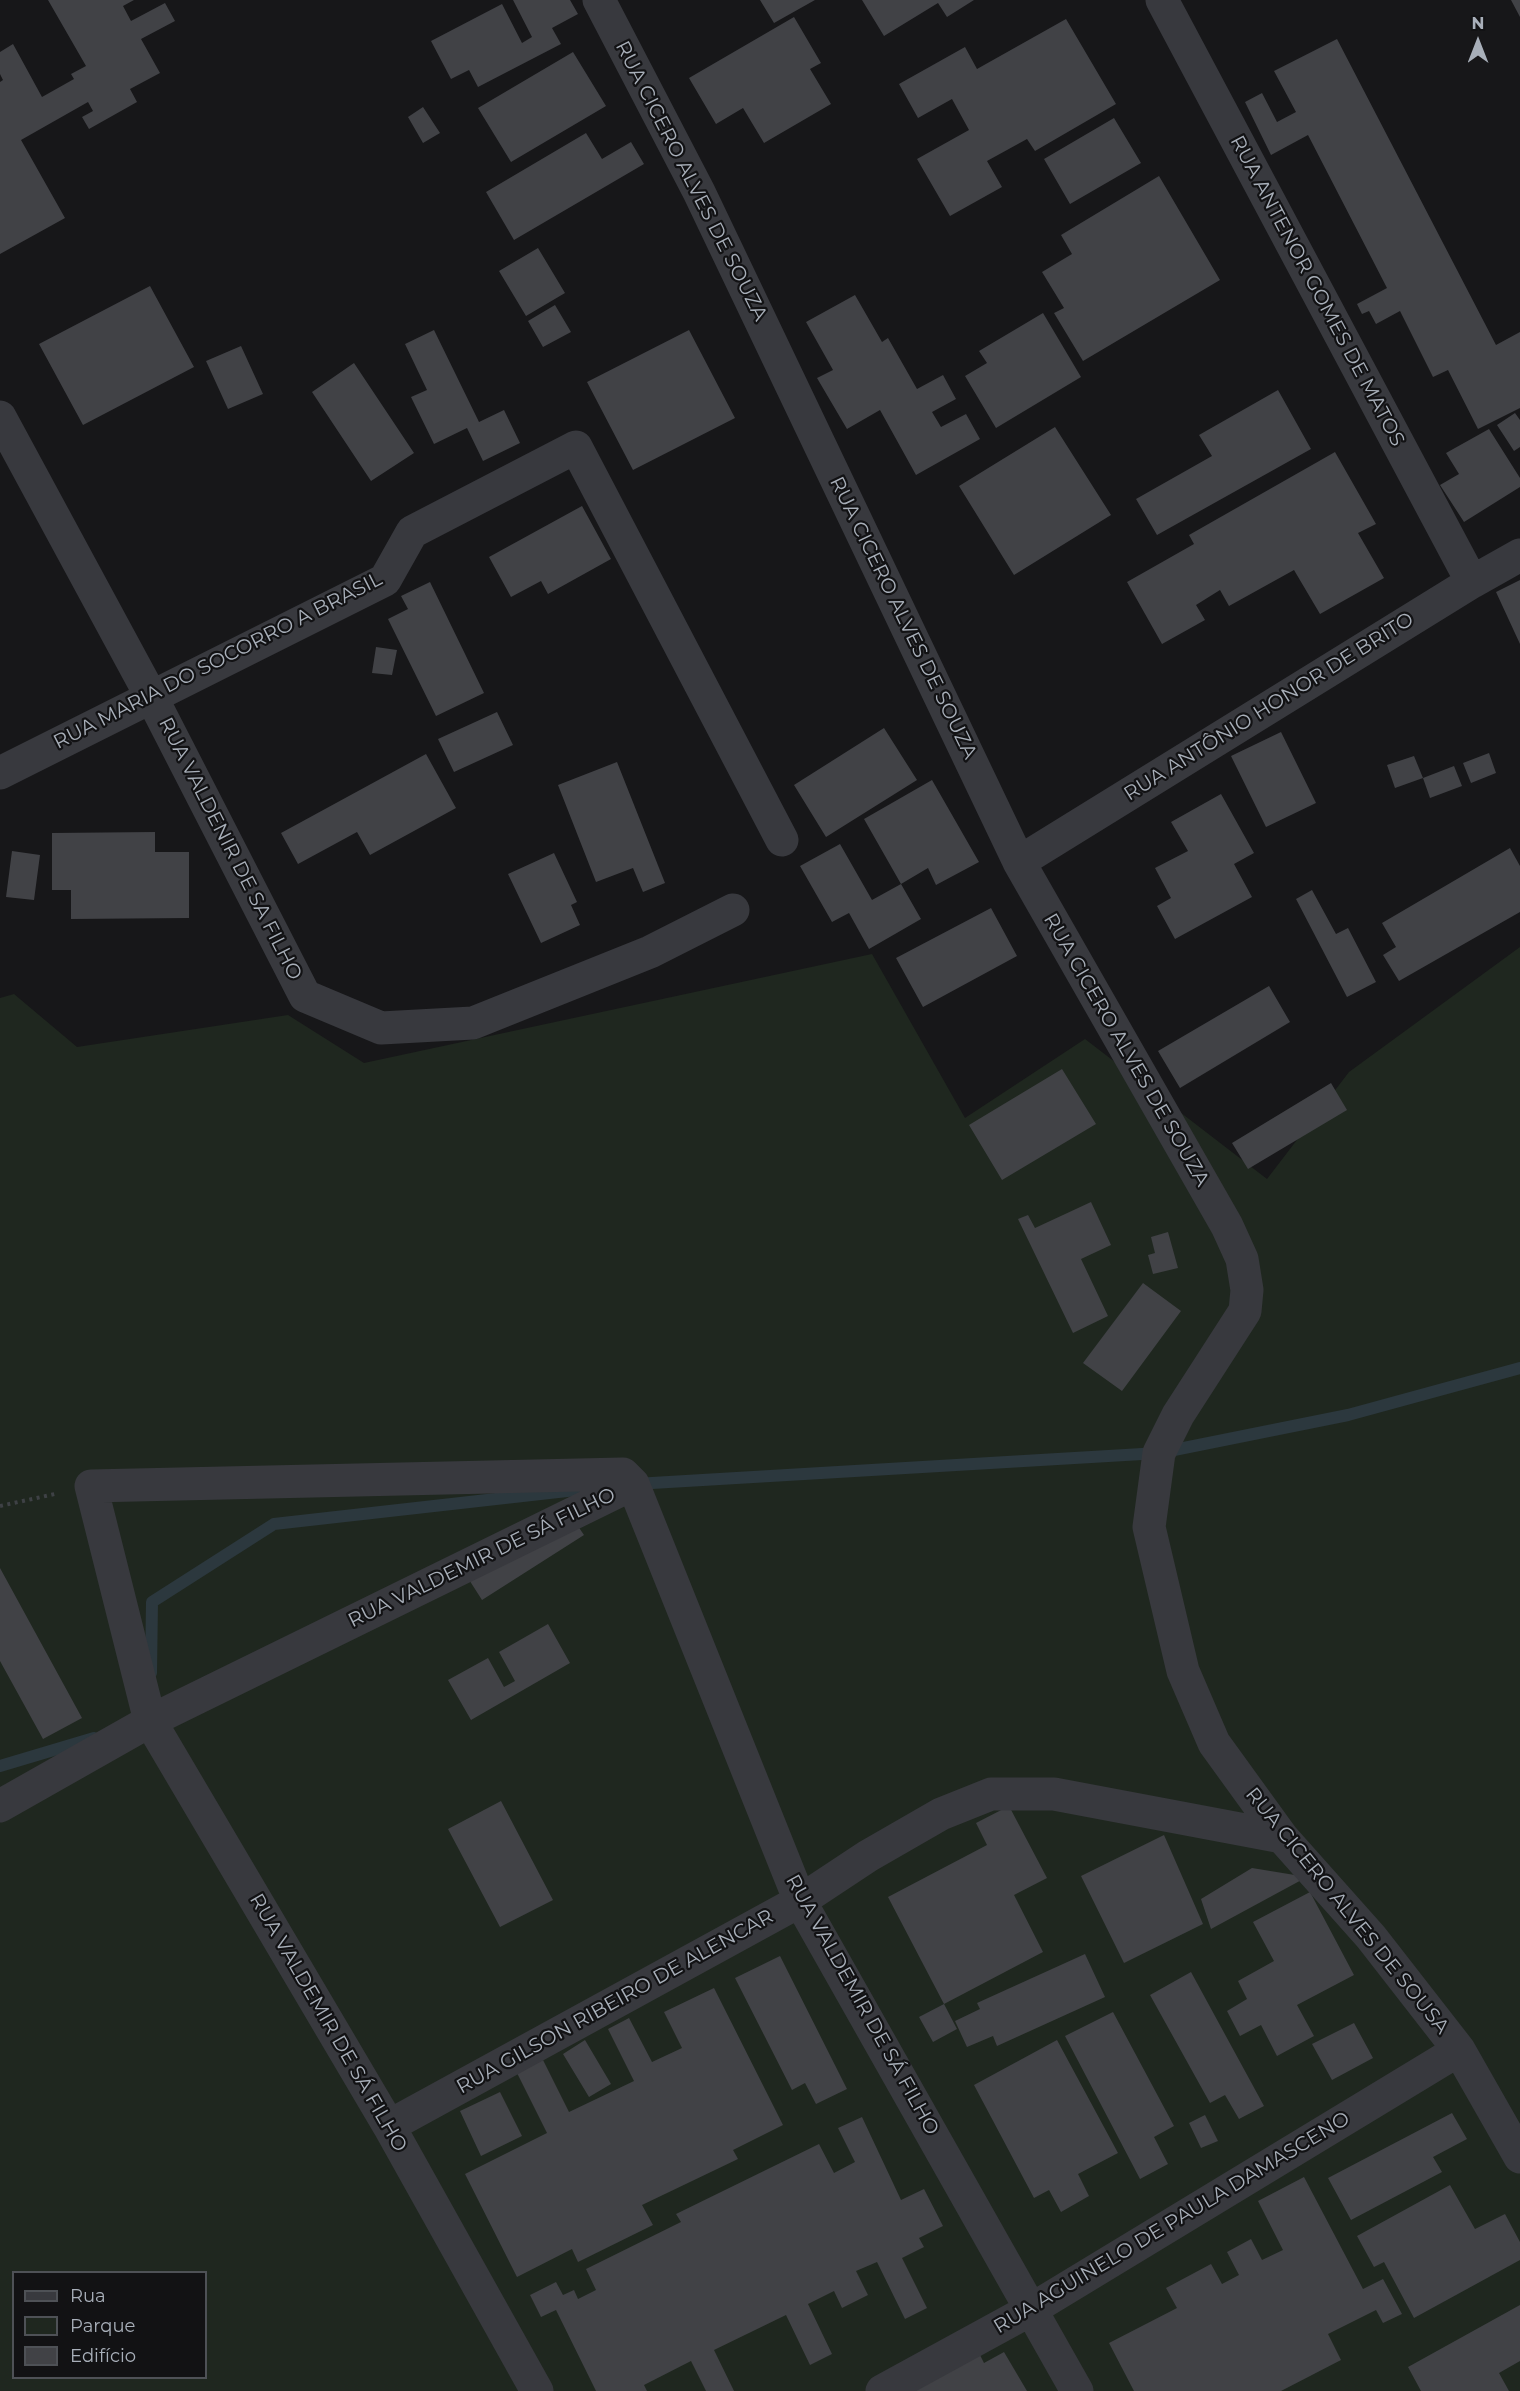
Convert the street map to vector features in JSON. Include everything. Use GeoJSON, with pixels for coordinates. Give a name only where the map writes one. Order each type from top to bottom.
{"type":"FeatureCollection","features":[{"type":"Feature","properties":{"kind":"street","name":"RUA CICERO ALVES DE SOUZA"},"geometry":{"type":"LineString","coordinates":[[599,0],[699,192],[1020,862],[1227,1226]]}},
{"type":"Feature","properties":{"kind":"street","name":"RUA ANTENOR GOMES DE MATOS"},"geometry":{"type":"LineString","coordinates":[[1162,0],[1472,582]]}},
{"type":"Feature","properties":{"kind":"street","name":"RUA VALDENIR DE SA FILHO"},"geometry":{"type":"LineString","coordinates":[[0,417],[152,698],[305,996],[381,1029],[473,1023],[650,952],[733,910]]}},
{"type":"Feature","properties":{"kind":"street","name":"RUA MARIA DO SOCORRO A BRASIL"},"geometry":{"type":"LineString","coordinates":[[0,773],[385,580],[412,532],[576,447],[782,840]]}},
{"type":"Feature","properties":{"kind":"street","name":"RUA ANTÔNIO HONOR DE BRITO"},"geometry":{"type":"LineString","coordinates":[[1020,862],[1472,582],[1520,555]]}},
{"type":"Feature","properties":{"kind":"street","name":"RUA CICERO ALVES DE SOUSA"},"geometry":{"type":"LineString","coordinates":[[1227,1226],[1242,1259],[1247,1290],[1245,1311],[1178,1415],[1160,1453],[1149,1527],[1187,1681],[1214,1743],[1282,1837],[1371,1937],[1459,2050],[1520,2157]]}},
{"type":"Feature","properties":{"kind":"street"},"geometry":{"type":"LineString","coordinates":[[0,1806],[150,1721],[91,1486],[623,1474],[633,1484]]}},
{"type":"Feature","properties":{"kind":"street","name":"RUA VALDEMIR DE SÁ FILHO"},"geometry":{"type":"LineString","coordinates":[[537,2391],[389,2126],[150,1721],[633,1484],[800,1901],[1077,2391]]}},
{"type":"Feature","properties":{"kind":"street","name":"RUA GILSON RIBEIRO DE ALENCAR"},"geometry":{"type":"LineString","coordinates":[[389,2126],[800,1901],[868,1856],[941,1814],[991,1794],[1054,1794],[1282,1837]]}},
{"type":"Feature","properties":{"kind":"street","name":"RUA AGUINELO DE PAULA DAMASCENO"},"geometry":{"type":"LineString","coordinates":[[882,2391],[1032,2309],[1459,2050]]}},
{"type":"Feature","properties":{"kind":"path"},"geometry":{"type":"LineString","coordinates":[[0,1506],[91,1486]]}},
{"type":"Feature","properties":{"kind":"green space"},"geometry":{"type":"Polygon","coordinates":[[[1520,947],[1520,2391],[0,2391],[0,998],[14,994],[77,1047],[288,1015],[364,1063],[872,954],[965,1118],[1085,1039],[1267,1179],[1349,1072],[1520,947]]]}},
{"type":"Feature","properties":{"kind":"building"},"geometry":{"type":"Polygon","coordinates":[[[48,0],[134,0],[123,6],[131,21],[165,3],[175,21],[141,39],[160,73],[130,89],[137,102],[89,129],[82,117],[93,111],[88,102],[21,140],[65,218],[0,254],[0,82],[3,80],[0,74],[0,52],[13,44],[42,97],[74,79],[71,74],[86,66],[48,0]]]}},
{"type":"Feature","properties":{"kind":"building"},"geometry":{"type":"Polygon","coordinates":[[[513,0],[570,0],[578,14],[552,28],[561,44],[478,87],[469,70],[451,79],[431,41],[502,4],[522,43],[532,37],[513,0]]]}},
{"type":"Feature","properties":{"kind":"building"},"geometry":{"type":"Polygon","coordinates":[[[760,0],[815,0],[774,23],[760,0]]]}},
{"type":"Feature","properties":{"kind":"building"},"geometry":{"type":"Polygon","coordinates":[[[862,0],[974,0],[947,17],[938,3],[884,36],[862,0]]]}},
{"type":"Feature","properties":{"kind":"building"},"geometry":{"type":"Polygon","coordinates":[[[1511,0],[1520,0],[1520,17],[1511,0]]]}},
{"type":"Feature","properties":{"kind":"building"},"geometry":{"type":"Polygon","coordinates":[[[794,17],[821,63],[810,69],[831,104],[764,143],[743,108],[716,124],[689,78],[794,17]]]}},
{"type":"Feature","properties":{"kind":"building"},"geometry":{"type":"Polygon","coordinates":[[[1066,19],[1116,104],[1035,151],[1027,139],[987,161],[1002,187],[950,216],[917,159],[969,130],[952,99],[918,118],[899,84],[965,47],[977,69],[1066,19]]]}},
{"type":"Feature","properties":{"kind":"building"},"geometry":{"type":"Polygon","coordinates":[[[1337,39],[1496,345],[1520,332],[1520,408],[1478,429],[1448,370],[1433,377],[1400,311],[1376,324],[1369,311],[1362,314],[1357,304],[1387,288],[1308,135],[1271,155],[1245,102],[1262,93],[1277,122],[1296,112],[1274,71],[1337,39]]]}},
{"type":"Feature","properties":{"kind":"building"},"geometry":{"type":"Polygon","coordinates":[[[573,52],[606,106],[511,162],[478,108],[573,52]]]}},
{"type":"Feature","properties":{"kind":"building"},"geometry":{"type":"Polygon","coordinates":[[[423,107],[440,133],[423,143],[408,117],[423,107]]]}},
{"type":"Feature","properties":{"kind":"building"},"geometry":{"type":"Polygon","coordinates":[[[1114,118],[1141,163],[1070,204],[1044,159],[1114,118]]]}},
{"type":"Feature","properties":{"kind":"building"},"geometry":{"type":"Polygon","coordinates":[[[586,133],[602,159],[631,142],[644,164],[514,240],[486,192],[586,133]]]}},
{"type":"Feature","properties":{"kind":"building"},"geometry":{"type":"Polygon","coordinates":[[[1159,176],[1220,280],[1083,361],[1054,313],[1064,308],[1042,272],[1072,254],[1061,235],[1159,176]]]}},
{"type":"Feature","properties":{"kind":"building"},"geometry":{"type":"Polygon","coordinates":[[[538,248],[565,293],[526,316],[499,271],[538,248]]]}},
{"type":"Feature","properties":{"kind":"building"},"geometry":{"type":"Polygon","coordinates":[[[150,286],[194,367],[83,425],[39,344],[150,286]]]}},
{"type":"Feature","properties":{"kind":"building"},"geometry":{"type":"Polygon","coordinates":[[[855,295],[882,342],[888,338],[917,389],[943,375],[956,399],[932,412],[941,427],[966,414],[980,439],[916,475],[880,410],[847,429],[817,378],[833,370],[806,322],[855,295]]]}},
{"type":"Feature","properties":{"kind":"building"},"geometry":{"type":"Polygon","coordinates":[[[555,305],[571,332],[543,347],[528,321],[555,305]]]}},
{"type":"Feature","properties":{"kind":"building"},"geometry":{"type":"Polygon","coordinates":[[[1043,313],[1081,377],[996,428],[965,376],[987,363],[979,351],[1043,313]]]}},
{"type":"Feature","properties":{"kind":"building"},"geometry":{"type":"Polygon","coordinates":[[[434,330],[479,422],[504,410],[520,443],[483,461],[467,428],[434,444],[411,397],[427,390],[405,344],[434,330]]]}},
{"type":"Feature","properties":{"kind":"building"},"geometry":{"type":"Polygon","coordinates":[[[689,330],[735,418],[633,470],[587,382],[689,330]]]}},
{"type":"Feature","properties":{"kind":"building"},"geometry":{"type":"Polygon","coordinates":[[[241,346],[263,394],[228,409],[206,361],[241,346]]]}},
{"type":"Feature","properties":{"kind":"building"},"geometry":{"type":"Polygon","coordinates":[[[354,363],[414,453],[371,481],[312,392],[354,363]]]}},
{"type":"Feature","properties":{"kind":"building"},"geometry":{"type":"Polygon","coordinates":[[[1278,390],[1311,449],[1157,535],[1136,499],[1212,456],[1199,435],[1278,390]]]}},
{"type":"Feature","properties":{"kind":"building"},"geometry":{"type":"Polygon","coordinates":[[[1515,413],[1520,420],[1520,447],[1514,451],[1497,425],[1515,413]]]}},
{"type":"Feature","properties":{"kind":"building"},"geometry":{"type":"Polygon","coordinates":[[[1055,427],[1111,515],[1014,575],[959,486],[1055,427]]]}},
{"type":"Feature","properties":{"kind":"building"},"geometry":{"type":"Polygon","coordinates":[[[1489,429],[1520,478],[1520,487],[1464,522],[1440,485],[1459,474],[1446,453],[1489,429]]]}},
{"type":"Feature","properties":{"kind":"building"},"geometry":{"type":"Polygon","coordinates":[[[1335,452],[1376,524],[1358,533],[1384,578],[1320,614],[1294,570],[1229,606],[1220,590],[1196,605],[1205,620],[1162,644],[1127,582],[1194,544],[1189,535],[1335,452]]]}},
{"type":"Feature","properties":{"kind":"building"},"geometry":{"type":"Polygon","coordinates":[[[582,506],[611,559],[548,594],[541,581],[511,597],[489,557],[582,506]]]}},
{"type":"Feature","properties":{"kind":"building"},"geometry":{"type":"Polygon","coordinates":[[[1520,580],[1520,644],[1496,592],[1520,580]]]}},
{"type":"Feature","properties":{"kind":"building"},"geometry":{"type":"Polygon","coordinates":[[[430,582],[484,693],[436,716],[388,619],[408,609],[401,596],[430,582]]]}},
{"type":"Feature","properties":{"kind":"building"},"geometry":{"type":"Polygon","coordinates":[[[376,647],[397,650],[392,675],[372,673],[376,647]]]}},
{"type":"Feature","properties":{"kind":"building"},"geometry":{"type":"Polygon","coordinates":[[[497,712],[513,745],[454,772],[438,739],[497,712]]]}},
{"type":"Feature","properties":{"kind":"building"},"geometry":{"type":"Polygon","coordinates":[[[884,728],[917,780],[826,837],[794,785],[884,728]]]}},
{"type":"Feature","properties":{"kind":"building"},"geometry":{"type":"Polygon","coordinates":[[[1281,732],[1316,803],[1266,827],[1231,756],[1281,732]]]}},
{"type":"Feature","properties":{"kind":"building"},"geometry":{"type":"Polygon","coordinates":[[[1489,753],[1496,773],[1471,783],[1463,763],[1489,753]]]}},
{"type":"Feature","properties":{"kind":"building"},"geometry":{"type":"Polygon","coordinates":[[[426,754],[456,808],[370,855],[357,832],[298,864],[281,833],[426,754]]]}},
{"type":"Feature","properties":{"kind":"building"},"geometry":{"type":"Polygon","coordinates":[[[1414,756],[1423,778],[1395,788],[1387,765],[1414,756]]]}},
{"type":"Feature","properties":{"kind":"building"},"geometry":{"type":"Polygon","coordinates":[[[617,762],[665,883],[643,892],[633,868],[596,882],[558,785],[617,762]]]}},
{"type":"Feature","properties":{"kind":"building"},"geometry":{"type":"Polygon","coordinates":[[[1454,766],[1462,786],[1430,798],[1423,778],[1454,766]]]}},
{"type":"Feature","properties":{"kind":"building"},"geometry":{"type":"Polygon","coordinates":[[[932,780],[979,862],[936,885],[928,868],[901,884],[864,819],[932,780]]]}},
{"type":"Feature","properties":{"kind":"building"},"geometry":{"type":"Polygon","coordinates":[[[1221,794],[1254,853],[1234,864],[1252,897],[1175,939],[1157,906],[1171,898],[1155,868],[1188,851],[1171,822],[1221,794]]]}},
{"type":"Feature","properties":{"kind":"building"},"geometry":{"type":"Polygon","coordinates":[[[155,832],[155,852],[189,852],[189,918],[71,919],[71,890],[52,890],[52,833],[155,832]]]}},
{"type":"Feature","properties":{"kind":"building"},"geometry":{"type":"Polygon","coordinates":[[[840,844],[872,900],[901,884],[921,919],[869,949],[849,913],[832,922],[800,866],[840,844]]]}},
{"type":"Feature","properties":{"kind":"building"},"geometry":{"type":"Polygon","coordinates":[[[1510,848],[1520,866],[1520,912],[1399,981],[1383,955],[1396,947],[1382,923],[1510,848]]]}},
{"type":"Feature","properties":{"kind":"building"},"geometry":{"type":"Polygon","coordinates":[[[12,851],[40,855],[34,900],[6,897],[12,851]]]}},
{"type":"Feature","properties":{"kind":"building"},"geometry":{"type":"Polygon","coordinates":[[[554,853],[577,902],[571,905],[580,925],[541,943],[508,874],[554,853]]]}},
{"type":"Feature","properties":{"kind":"building"},"geometry":{"type":"Polygon","coordinates":[[[1312,890],[1336,934],[1348,928],[1376,982],[1347,997],[1296,899],[1312,890]]]}},
{"type":"Feature","properties":{"kind":"building"},"geometry":{"type":"Polygon","coordinates":[[[991,908],[1017,956],[923,1007],[896,958],[991,908]]]}},
{"type":"Feature","properties":{"kind":"building"},"geometry":{"type":"Polygon","coordinates":[[[1269,986],[1290,1022],[1180,1088],[1158,1051],[1269,986]]]}},
{"type":"Feature","properties":{"kind":"building"},"geometry":{"type":"Polygon","coordinates":[[[1062,1069],[1096,1124],[1002,1180],[969,1125],[1062,1069]]]}},
{"type":"Feature","properties":{"kind":"building"},"geometry":{"type":"Polygon","coordinates":[[[1331,1083],[1347,1110],[1248,1169],[1232,1143],[1331,1083]]]}},
{"type":"Feature","properties":{"kind":"building"},"geometry":{"type":"Polygon","coordinates":[[[1091,1202],[1111,1245],[1081,1259],[1108,1316],[1073,1333],[1018,1219],[1028,1215],[1035,1228],[1091,1202]]]}},
{"type":"Feature","properties":{"kind":"building"},"geometry":{"type":"Polygon","coordinates":[[[1168,1232],[1178,1268],[1153,1274],[1148,1255],[1155,1253],[1151,1237],[1168,1232]]]}},
{"type":"Feature","properties":{"kind":"building"},"geometry":{"type":"Polygon","coordinates":[[[1143,1283],[1181,1311],[1122,1391],[1083,1363],[1143,1283]]]}},
{"type":"Feature","properties":{"kind":"building"},"geometry":{"type":"Polygon","coordinates":[[[567,1510],[584,1535],[482,1600],[466,1575],[567,1510]]]}},
{"type":"Feature","properties":{"kind":"building"},"geometry":{"type":"Polygon","coordinates":[[[0,1568],[82,1718],[43,1739],[0,1661],[0,1568]]]}},
{"type":"Feature","properties":{"kind":"building"},"geometry":{"type":"Polygon","coordinates":[[[548,1624],[570,1663],[471,1720],[448,1680],[488,1658],[504,1687],[515,1681],[499,1652],[548,1624]]]}},
{"type":"Feature","properties":{"kind":"building"},"geometry":{"type":"Polygon","coordinates":[[[501,1801],[553,1900],[500,1927],[448,1829],[501,1801]]]}},
{"type":"Feature","properties":{"kind":"building"},"geometry":{"type":"Polygon","coordinates":[[[1009,1806],[1047,1878],[1014,1895],[1043,1952],[944,2004],[888,1897],[987,1845],[976,1823],[1009,1806]]]}},
{"type":"Feature","properties":{"kind":"building"},"geometry":{"type":"Polygon","coordinates":[[[1164,1835],[1203,1924],[1124,1963],[1081,1876],[1164,1835]]]}},
{"type":"Feature","properties":{"kind":"building"},"geometry":{"type":"Polygon","coordinates":[[[1252,1868],[1307,1877],[1211,1929],[1201,1899],[1252,1868]]]}},
{"type":"Feature","properties":{"kind":"building"},"geometry":{"type":"Polygon","coordinates":[[[1310,1892],[1354,1975],[1297,2005],[1314,2036],[1277,2056],[1261,2025],[1240,2036],[1227,2011],[1247,1999],[1238,1981],[1274,1961],[1253,1922],[1310,1892]]]}},
{"type":"Feature","properties":{"kind":"building"},"geometry":{"type":"Polygon","coordinates":[[[1085,1954],[1105,1997],[997,2046],[993,2036],[967,2047],[955,2021],[980,2009],[977,2003],[1085,1954]]]}},
{"type":"Feature","properties":{"kind":"building"},"geometry":{"type":"Polygon","coordinates":[[[780,1956],[847,2089],[816,2104],[805,2083],[792,2090],[735,1978],[780,1956]]]}},
{"type":"Feature","properties":{"kind":"building"},"geometry":{"type":"Polygon","coordinates":[[[1191,1972],[1264,2106],[1239,2119],[1225,2095],[1210,2103],[1150,1995],[1191,1972]]]}},
{"type":"Feature","properties":{"kind":"building"},"geometry":{"type":"Polygon","coordinates":[[[714,1988],[783,2125],[733,2150],[738,2159],[642,2205],[653,2225],[578,2262],[572,2249],[517,2277],[465,2174],[547,2133],[517,2073],[543,2060],[569,2112],[634,2081],[608,2029],[629,2018],[652,2062],[682,2048],[664,2012],[714,1988]]]}},
{"type":"Feature","properties":{"kind":"building"},"geometry":{"type":"Polygon","coordinates":[[[944,2004],[957,2029],[933,2042],[919,2017],[944,2004]]]}},
{"type":"Feature","properties":{"kind":"building"},"geometry":{"type":"Polygon","coordinates":[[[1113,2012],[1174,2126],[1154,2137],[1168,2164],[1140,2179],[1065,2036],[1113,2012]]]}},
{"type":"Feature","properties":{"kind":"building"},"geometry":{"type":"Polygon","coordinates":[[[1354,2023],[1373,2058],[1332,2080],[1312,2044],[1354,2023]]]}},
{"type":"Feature","properties":{"kind":"building"},"geometry":{"type":"Polygon","coordinates":[[[585,2040],[611,2084],[589,2097],[563,2054],[585,2040]]]}},
{"type":"Feature","properties":{"kind":"building"},"geometry":{"type":"Polygon","coordinates":[[[1057,2040],[1118,2153],[1078,2174],[1089,2196],[1061,2212],[1049,2190],[1034,2198],[974,2085],[1057,2040]]]}},
{"type":"Feature","properties":{"kind":"building"},"geometry":{"type":"Polygon","coordinates":[[[500,2092],[522,2136],[481,2156],[460,2111],[500,2092]]]}},
{"type":"Feature","properties":{"kind":"building"},"geometry":{"type":"Polygon","coordinates":[[[1452,2113],[1467,2139],[1433,2157],[1442,2172],[1351,2220],[1328,2178],[1452,2113]]]}},
{"type":"Feature","properties":{"kind":"building"},"geometry":{"type":"Polygon","coordinates":[[[1205,2115],[1218,2141],[1201,2148],[1189,2123],[1205,2115]]]}},
{"type":"Feature","properties":{"kind":"building"},"geometry":{"type":"Polygon","coordinates":[[[862,2117],[901,2200],[924,2189],[943,2226],[919,2238],[924,2247],[902,2258],[927,2308],[905,2319],[877,2262],[856,2271],[868,2295],[842,2308],[834,2291],[808,2304],[832,2354],[810,2365],[786,2315],[714,2350],[734,2391],[706,2391],[691,2361],[644,2385],[647,2391],[596,2391],[556,2310],[541,2317],[530,2295],[556,2282],[563,2295],[574,2290],[578,2299],[596,2290],[586,2269],[681,2222],[676,2214],[819,2144],[834,2173],[855,2162],[838,2128],[862,2117]]]}},
{"type":"Feature","properties":{"kind":"building"},"geometry":{"type":"Polygon","coordinates":[[[1304,2177],[1363,2289],[1383,2279],[1402,2314],[1383,2323],[1376,2310],[1328,2334],[1341,2360],[1281,2391],[1134,2391],[1109,2343],[1177,2308],[1166,2288],[1211,2264],[1222,2284],[1239,2275],[1227,2252],[1251,2239],[1262,2260],[1283,2250],[1258,2201],[1304,2177]]]}},
{"type":"Feature","properties":{"kind":"building"},"geometry":{"type":"Polygon","coordinates":[[[1450,2185],[1475,2229],[1505,2214],[1520,2242],[1520,2260],[1414,2318],[1384,2262],[1374,2267],[1357,2236],[1450,2185]]]}},
{"type":"Feature","properties":{"kind":"building"},"geometry":{"type":"Polygon","coordinates":[[[1520,2305],[1520,2361],[1499,2373],[1509,2391],[1421,2391],[1408,2367],[1520,2305]]]}},
{"type":"Feature","properties":{"kind":"building"},"geometry":{"type":"Polygon","coordinates":[[[975,2345],[984,2363],[1004,2352],[1027,2391],[910,2391],[975,2345]]]}},
{"type":"Feature","properties":{"kind":"waterway"},"geometry":{"type":"LineString","coordinates":[[635,1484],[1159,1453],[1348,1415],[1520,1368]]}},
{"type":"Feature","properties":{"kind":"waterway"},"geometry":{"type":"LineString","coordinates":[[151,1673],[152,1602],[274,1524],[576,1490]]}},
{"type":"Feature","properties":{"kind":"waterway"},"geometry":{"type":"LineString","coordinates":[[0,1766],[94,1738]]}}]}
